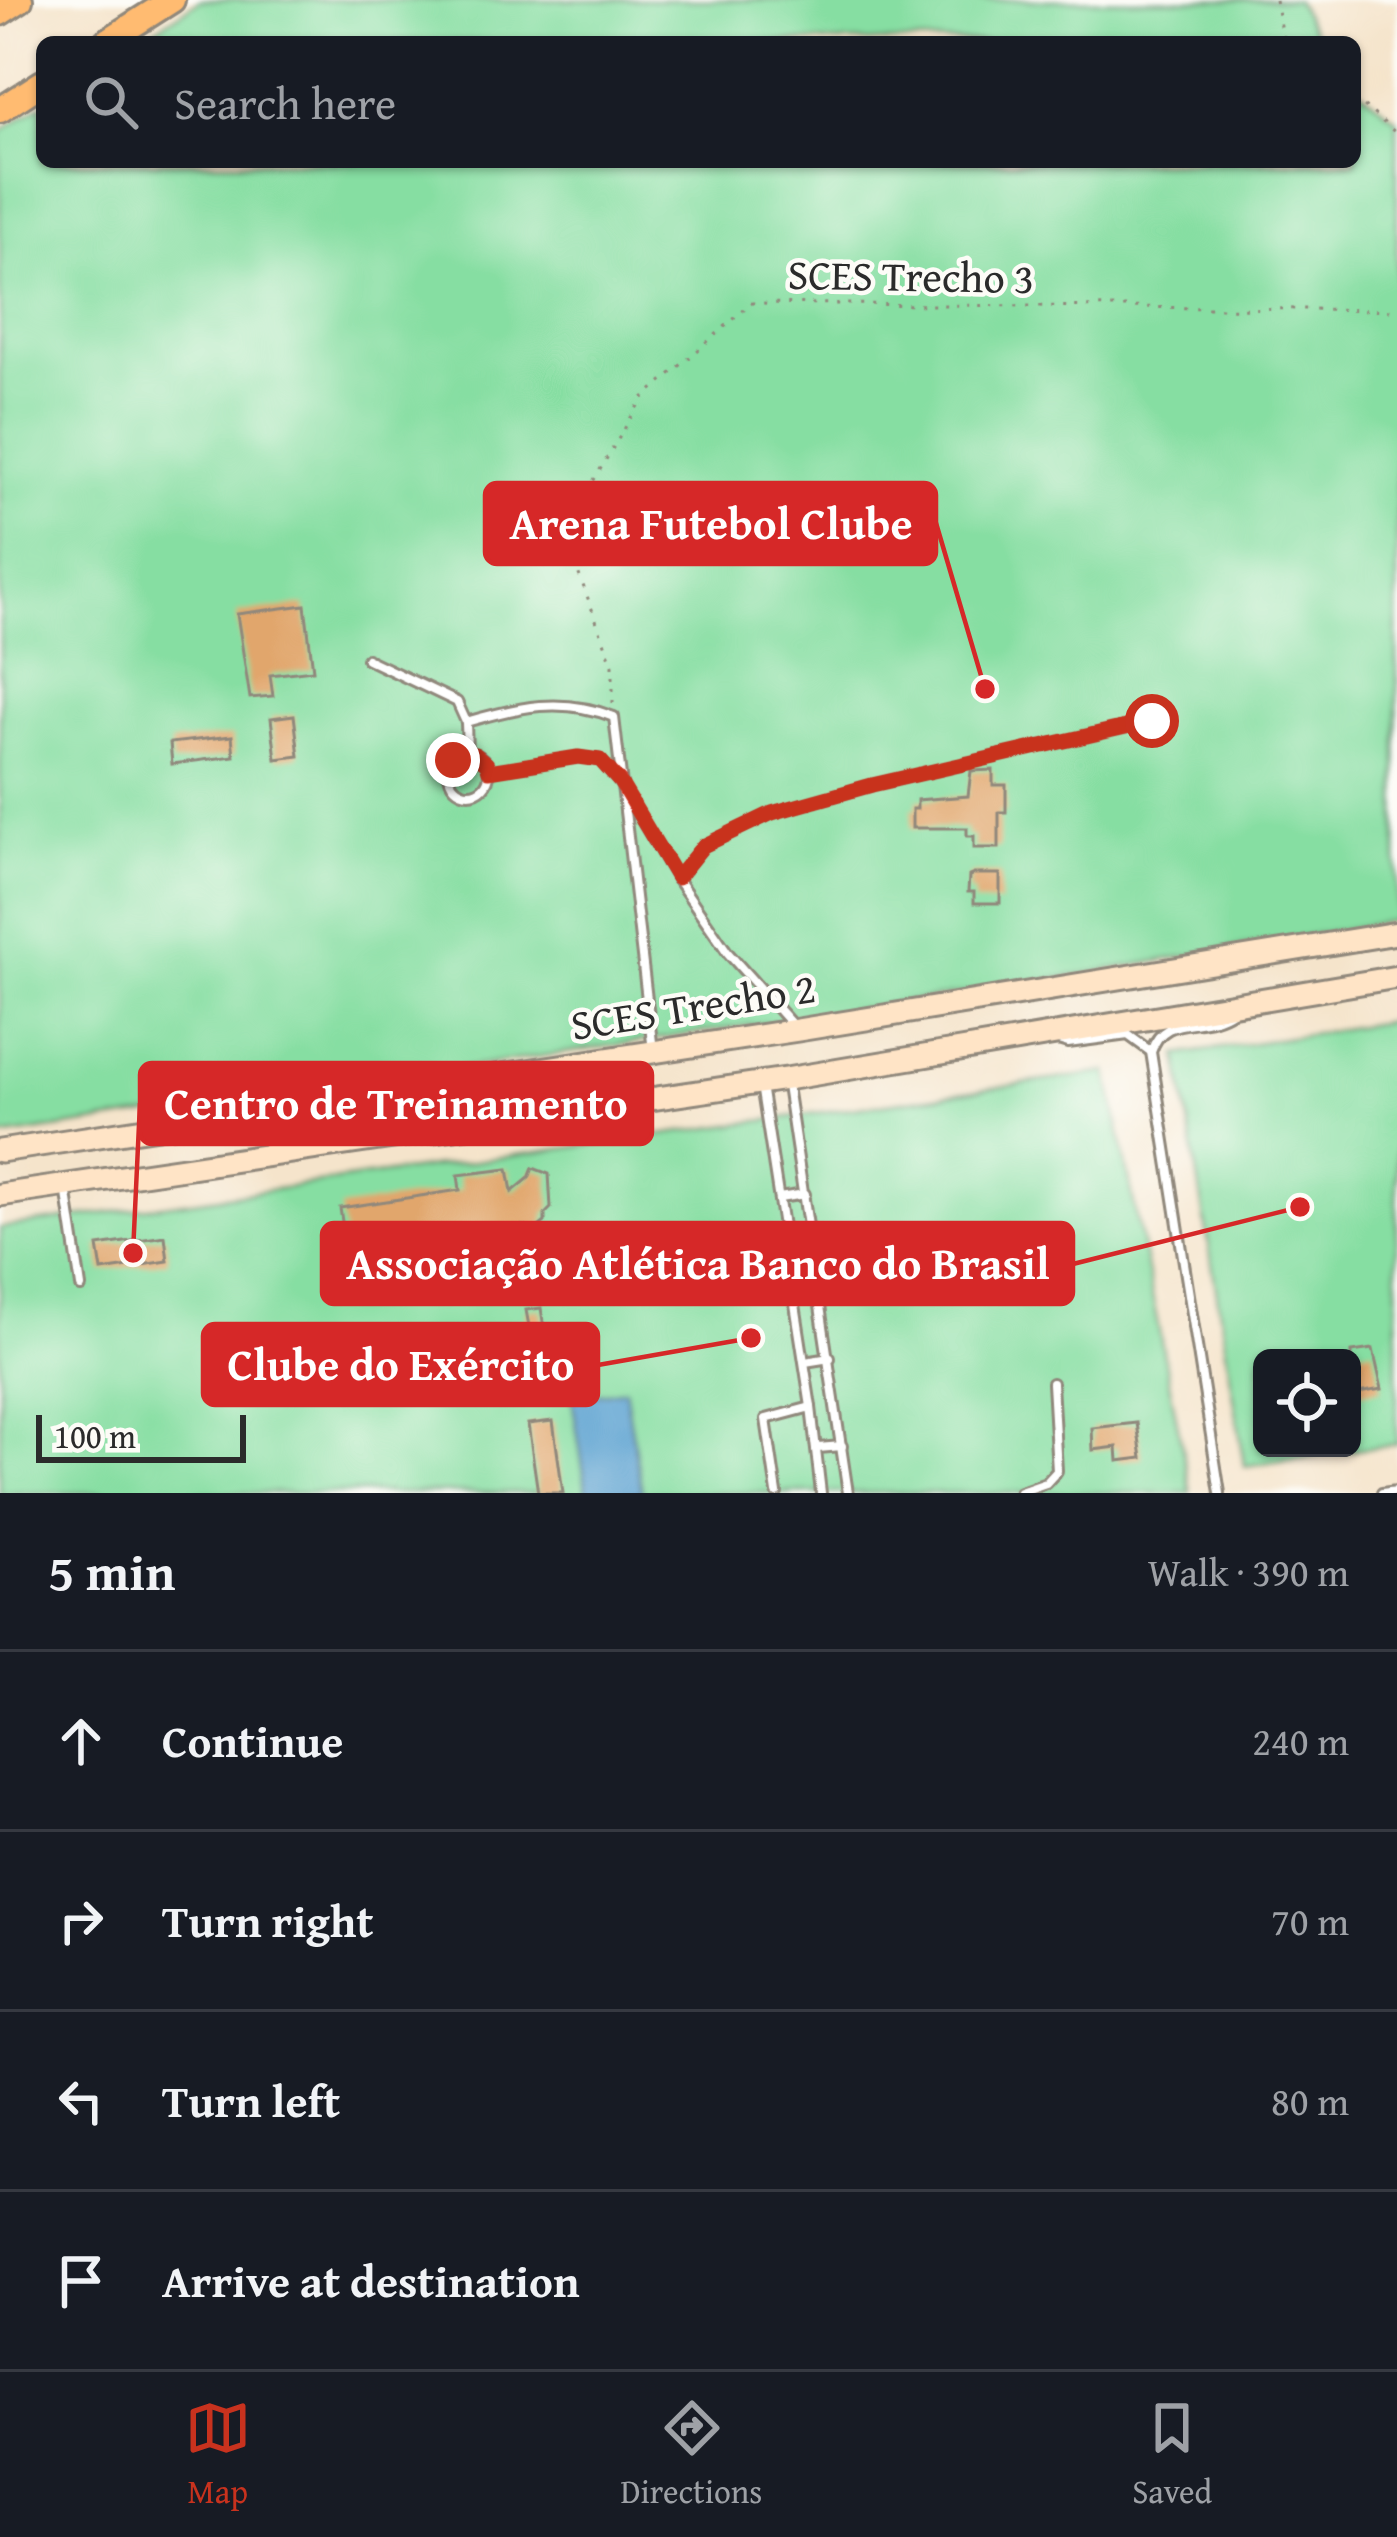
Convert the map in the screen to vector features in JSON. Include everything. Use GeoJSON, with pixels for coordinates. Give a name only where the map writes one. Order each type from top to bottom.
{"type":"FeatureCollection","features":[{"type":"Feature","properties":{"kind":"highway"},"geometry":{"type":"LineString","coordinates":[[0,14],[20,0]]}},
{"type":"Feature","properties":{"kind":"highway"},"geometry":{"type":"LineString","coordinates":[[115,36],[172,0]]}},
{"type":"Feature","properties":{"kind":"highway"},"geometry":{"type":"LineString","coordinates":[[0,110],[36,87]]}},
{"type":"Feature","properties":{"kind":"main road","name":"SCES Trecho 2"},"geometry":{"type":"LineString","coordinates":[[0,1151],[1397,933]]}},
{"type":"Feature","properties":{"kind":"main road","name":"SCES Trecho 2"},"geometry":{"type":"LineString","coordinates":[[0,1195],[786,1079],[1397,977]]}},
{"type":"Feature","properties":{"kind":"main road"},"geometry":{"type":"LineString","coordinates":[[160,1126],[151,1150],[153,1160],[166,1172]]}},
{"type":"Feature","properties":{"kind":"main road"},"geometry":{"type":"LineString","coordinates":[[65,1186],[74,1175],[67,1142]]}},
{"type":"Feature","properties":{"kind":"lane"},"geometry":{"type":"LineString","coordinates":[[367,659],[457,702],[466,722],[467,753]]}},
{"type":"Feature","properties":{"kind":"lane"},"geometry":{"type":"LineString","coordinates":[[466,722],[524,705],[590,707],[614,717],[653,1052]]}},
{"type":"Feature","properties":{"kind":"lane"},"geometry":{"type":"LineString","coordinates":[[677,878],[703,846],[772,813],[872,785],[1152,721]]}},
{"type":"Feature","properties":{"kind":"lane"},"geometry":{"type":"LineString","coordinates":[[467,753],[482,758],[489,771],[478,791],[455,788],[448,774],[453,760],[467,753]]}},
{"type":"Feature","properties":{"kind":"lane"},"geometry":{"type":"LineString","coordinates":[[489,771],[578,757],[600,760],[620,782],[728,953],[798,1030]]}},
{"type":"Feature","properties":{"kind":"lane","name":"SCES Trecho 2"},"geometry":{"type":"LineString","coordinates":[[1045,1036],[1068,1043],[1128,1035],[1151,1052],[1159,1033],[1168,1027],[1220,1020],[1244,1003]]}},
{"type":"Feature","properties":{"kind":"lane"},"geometry":{"type":"LineString","coordinates":[[1151,1052],[1220,1493]]}},
{"type":"Feature","properties":{"kind":"lane"},"geometry":{"type":"LineString","coordinates":[[786,1079],[848,1493]]}},
{"type":"Feature","properties":{"kind":"lane"},"geometry":{"type":"LineString","coordinates":[[760,1083],[812,1407],[821,1493]]}},
{"type":"Feature","properties":{"kind":"lane"},"geometry":{"type":"LineString","coordinates":[[65,1186],[81,1287]]}},
{"type":"Feature","properties":{"kind":"lane"},"geometry":{"type":"LineString","coordinates":[[779,1198],[805,1194]]}},
{"type":"Feature","properties":{"kind":"lane"},"geometry":{"type":"LineString","coordinates":[[805,1362],[830,1358]]}},
{"type":"Feature","properties":{"kind":"lane"},"geometry":{"type":"LineString","coordinates":[[1020,1492],[1046,1483],[1057,1472],[1052,1383]]}},
{"type":"Feature","properties":{"kind":"lane"},"geometry":{"type":"LineString","coordinates":[[777,1493],[765,1421],[768,1416],[812,1407]]}},
{"type":"Feature","properties":{"kind":"lane"},"geometry":{"type":"LineString","coordinates":[[818,1448],[842,1446]]}},
{"type":"Feature","properties":{"kind":"path"},"geometry":{"type":"LineString","coordinates":[[1275,0],[1282,36]]}},
{"type":"Feature","properties":{"kind":"path"},"geometry":{"type":"LineString","coordinates":[[1361,103],[1397,134]]}},
{"type":"Feature","properties":{"kind":"path","name":"SCES Trecho 3"},"geometry":{"type":"LineString","coordinates":[[614,717],[613,665],[563,532],[642,399],[752,303],[1397,310]]}},
{"type":"Feature","properties":{"kind":"green space"},"geometry":{"type":"Polygon","coordinates":[[[200,0],[1296,0],[1316,36],[145,36],[200,0]]]}},
{"type":"Feature","properties":{"kind":"green space"},"geometry":{"type":"Polygon","coordinates":[[[1361,92],[1397,119],[1397,920],[1014,986],[0,1137],[0,131],[36,108],[36,168],[1361,168],[1361,92]]]}},
{"type":"Feature","properties":{"kind":"green space"},"geometry":{"type":"Polygon","coordinates":[[[1397,1020],[1397,1444],[1361,1449],[1361,1349],[1253,1349],[1253,1457],[1307,1457],[1245,1466],[1178,1055],[1397,1020]]]}},
{"type":"Feature","properties":{"kind":"green space"},"geometry":{"type":"Polygon","coordinates":[[[1108,1072],[1191,1493],[0,1493],[0,1228],[1108,1072]]]}},
{"type":"Feature","properties":{"kind":"water"},"geometry":{"type":"Polygon","coordinates":[[[625,1389],[642,1493],[587,1493],[572,1398],[625,1389]]]}},
{"type":"Feature","properties":{"kind":"building"},"geometry":{"type":"Polygon","coordinates":[[[305,605],[313,670],[270,675],[273,696],[250,698],[237,614],[305,605]]]}},
{"type":"Feature","properties":{"kind":"building"},"geometry":{"type":"Polygon","coordinates":[[[294,715],[299,756],[276,759],[271,718],[294,715]]]}},
{"type":"Feature","properties":{"kind":"building"},"geometry":{"type":"Polygon","coordinates":[[[232,736],[234,756],[172,764],[170,743],[232,736]]]}},
{"type":"Feature","properties":{"kind":"building"},"geometry":{"type":"Polygon","coordinates":[[[993,770],[993,785],[1006,785],[1006,812],[999,812],[999,848],[974,848],[974,836],[967,836],[967,828],[912,828],[917,800],[968,796],[971,771],[993,770]]]}},
{"type":"Feature","properties":{"kind":"building"},"geometry":{"type":"Polygon","coordinates":[[[1000,874],[1000,903],[974,903],[974,892],[968,892],[969,876],[1000,874]]]}},
{"type":"Feature","properties":{"kind":"building"},"geometry":{"type":"Polygon","coordinates":[[[533,1168],[549,1174],[551,1208],[535,1230],[523,1226],[528,1267],[353,1296],[340,1208],[460,1190],[458,1175],[508,1169],[512,1192],[533,1168]]]}},
{"type":"Feature","properties":{"kind":"building"},"geometry":{"type":"Polygon","coordinates":[[[165,1236],[168,1261],[102,1271],[98,1246],[165,1236]]]}},
{"type":"Feature","properties":{"kind":"building"},"geometry":{"type":"Polygon","coordinates":[[[541,1308],[549,1362],[536,1364],[526,1310],[541,1308]]]}},
{"type":"Feature","properties":{"kind":"building"},"geometry":{"type":"Polygon","coordinates":[[[1373,1349],[1382,1389],[1361,1392],[1361,1351],[1373,1349]]]}},
{"type":"Feature","properties":{"kind":"building"},"geometry":{"type":"Polygon","coordinates":[[[553,1421],[563,1493],[538,1493],[528,1424],[553,1421]]]}},
{"type":"Feature","properties":{"kind":"building"},"geometry":{"type":"Polygon","coordinates":[[[1137,1423],[1142,1458],[1118,1461],[1117,1447],[1093,1450],[1092,1428],[1137,1423]]]}},
{"type":"Feature","properties":{"kind":"place","name":"Arena Futebol Clube"},"geometry":{"type":"Point","coordinates":[985,689]}},
{"type":"Feature","properties":{"kind":"place","name":"Associação Atlética Banco do Brasil"},"geometry":{"type":"Point","coordinates":[1300,1207]}},
{"type":"Feature","properties":{"kind":"place","name":"Centro de Treinamento"},"geometry":{"type":"Point","coordinates":[133,1253]}},
{"type":"Feature","properties":{"kind":"place","name":"Clube do Exército"},"geometry":{"type":"Point","coordinates":[751,1338]}},
{"type":"Feature","properties":{"kind":"route"},"geometry":{"type":"LineString","coordinates":[[453,760],[475,754],[489,771],[578,757],[600,760],[620,782],[677,878],[703,846],[772,813],[872,785],[1152,721]]}}]}
